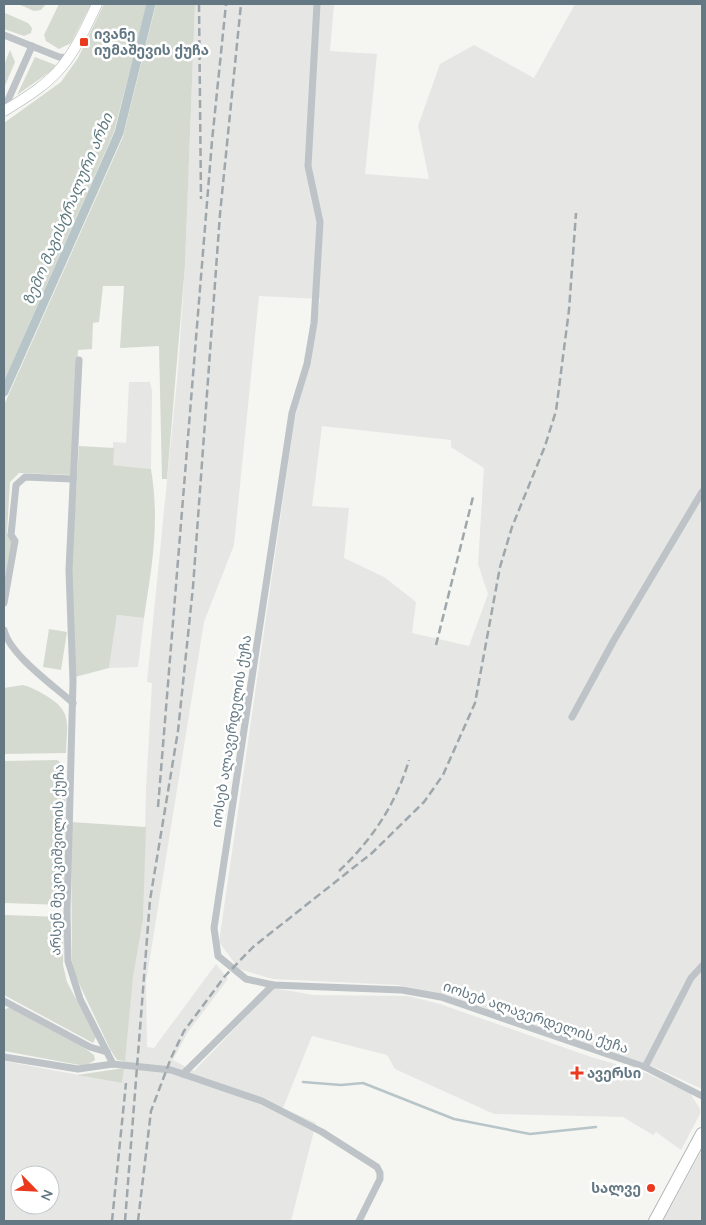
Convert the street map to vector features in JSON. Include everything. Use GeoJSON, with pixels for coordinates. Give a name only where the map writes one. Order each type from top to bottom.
{"type":"FeatureCollection","features":[{"type":"Feature","properties":{"kind":"highway"},"geometry":{"type":"LineString","coordinates":[[655,1221],[702,1134]]}},
{"type":"Feature","properties":{"kind":"street"},"geometry":{"type":"LineString","coordinates":[[4,110],[39,91],[70,58],[96,4]]}},
{"type":"Feature","properties":{"kind":"street","name":"იოსებ ალავერდელის ქუჩა"},"geometry":{"type":"LineString","coordinates":[[317,4],[308,166],[320,222],[314,323],[307,364],[292,413],[214,928],[218,956],[246,979],[273,985],[402,990],[441,997],[645,1067],[702,1096]]}},
{"type":"Feature","properties":{"kind":"street"},"geometry":{"type":"LineString","coordinates":[[4,35],[59,57],[70,58]]}},
{"type":"Feature","properties":{"kind":"street"},"geometry":{"type":"LineString","coordinates":[[4,110],[32,46]]}},
{"type":"Feature","properties":{"kind":"street","name":"არსენ მეკოკიშვილის ქუჩა"},"geometry":{"type":"LineString","coordinates":[[79,360],[69,570],[73,703],[67,912],[68,961],[80,999],[113,1064]]}},
{"type":"Feature","properties":{"kind":"street"},"geometry":{"type":"LineString","coordinates":[[4,603],[15,541],[11,535],[16,485],[25,477],[73,479]]}},
{"type":"Feature","properties":{"kind":"street"},"geometry":{"type":"LineString","coordinates":[[572,717],[614,640],[702,492]]}},
{"type":"Feature","properties":{"kind":"street"},"geometry":{"type":"LineString","coordinates":[[4,630],[6,638],[29,664],[73,703]]}},
{"type":"Feature","properties":{"kind":"street"},"geometry":{"type":"LineString","coordinates":[[645,1067],[691,978],[702,966]]}},
{"type":"Feature","properties":{"kind":"street"},"geometry":{"type":"LineString","coordinates":[[182,1074],[273,985]]}},
{"type":"Feature","properties":{"kind":"street"},"geometry":{"type":"LineString","coordinates":[[4,1001],[90,1047],[107,1052]]}},
{"type":"Feature","properties":{"kind":"street"},"geometry":{"type":"LineString","coordinates":[[4,1057],[78,1068],[113,1064],[171,1070],[262,1101],[322,1132],[377,1167],[380,1172],[380,1179],[359,1221]]}},
{"type":"Feature","properties":{"kind":"shaded area"},"geometry":{"type":"Polygon","coordinates":[[[18,4],[46,4],[41,10],[34,11],[18,4]]]}},
{"type":"Feature","properties":{"kind":"shaded area"},"geometry":{"type":"Polygon","coordinates":[[[59,4],[91,4],[71,43],[59,49],[46,41],[44,35],[59,4]]]}},
{"type":"Feature","properties":{"kind":"shaded area"},"geometry":{"type":"Polygon","coordinates":[[[104,4],[147,4],[114,132],[4,381],[4,123],[61,82],[78,58],[104,4]]]}},
{"type":"Feature","properties":{"kind":"shaded area"},"geometry":{"type":"Polygon","coordinates":[[[156,4],[195,4],[185,266],[167,479],[162,479],[159,346],[120,348],[124,286],[103,286],[99,322],[93,323],[92,349],[78,350],[71,475],[19,473],[10,482],[7,533],[12,541],[4,584],[4,405],[123,137],[156,4]]]}},
{"type":"Feature","properties":{"kind":"shaded area"},"geometry":{"type":"Polygon","coordinates":[[[195,4],[334,4],[330,51],[377,54],[365,174],[429,179],[418,126],[440,64],[474,45],[534,78],[575,4],[702,4],[702,1089],[650,1065],[442,994],[398,985],[273,979],[239,969],[219,942],[295,417],[309,366],[320,299],[259,296],[234,545],[204,622],[146,982],[147,1047],[154,1048],[216,964],[228,979],[188,1032],[173,1060],[194,1071],[274,988],[313,995],[408,996],[440,1004],[591,1057],[646,1073],[690,1093],[700,1109],[700,1114],[681,1150],[656,1132],[653,1135],[623,1117],[494,1114],[395,1069],[387,1055],[312,1036],[283,1108],[316,1123],[291,1221],[4,1221],[4,1061],[122,1083],[133,978],[143,920],[146,790],[152,683],[147,682],[178,370],[185,266],[195,4]],[[322,426],[312,506],[349,508],[344,558],[384,577],[416,602],[412,633],[469,646],[488,594],[478,564],[484,468],[451,447],[451,440],[322,426]]]}},
{"type":"Feature","properties":{"kind":"shaded area"},"geometry":{"type":"Polygon","coordinates":[[[5,13],[28,23],[32,28],[31,33],[24,36],[4,29],[5,13]]]}},
{"type":"Feature","properties":{"kind":"shaded area"},"geometry":{"type":"Polygon","coordinates":[[[10,50],[15,62],[4,88],[4,65],[10,50]]]}},
{"type":"Feature","properties":{"kind":"shaded area"},"geometry":{"type":"Polygon","coordinates":[[[35,57],[58,66],[17,95],[35,57]]]}},
{"type":"Feature","properties":{"kind":"shaded area"},"geometry":{"type":"Polygon","coordinates":[[[129,382],[150,382],[152,391],[151,469],[113,465],[113,442],[126,443],[129,382]]]}},
{"type":"Feature","properties":{"kind":"shaded area"},"geometry":{"type":"Polygon","coordinates":[[[79,446],[114,448],[113,465],[151,469],[154,489],[155,526],[144,618],[117,615],[109,668],[75,677],[71,570],[79,446]]]}},
{"type":"Feature","properties":{"kind":"shaded area"},"geometry":{"type":"Polygon","coordinates":[[[117,615],[144,618],[138,667],[109,668],[117,615]]]}},
{"type":"Feature","properties":{"kind":"shaded area"},"geometry":{"type":"Polygon","coordinates":[[[49,629],[67,632],[61,670],[43,667],[49,629]]]}},
{"type":"Feature","properties":{"kind":"shaded area"},"geometry":{"type":"Polygon","coordinates":[[[23,685],[54,701],[64,713],[67,726],[66,753],[4,754],[4,688],[23,685]]]}},
{"type":"Feature","properties":{"kind":"shaded area"},"geometry":{"type":"Polygon","coordinates":[[[57,760],[66,766],[64,905],[4,903],[4,761],[57,760]]]}},
{"type":"Feature","properties":{"kind":"shaded area"},"geometry":{"type":"Polygon","coordinates":[[[71,822],[146,827],[143,920],[133,978],[125,1061],[117,1060],[110,1049],[75,975],[72,961],[71,822]]]}},
{"type":"Feature","properties":{"kind":"shaded area"},"geometry":{"type":"Polygon","coordinates":[[[4,915],[64,917],[63,965],[67,982],[96,1037],[93,1043],[4,995],[4,915]]]}},
{"type":"Feature","properties":{"kind":"shaded area"},"geometry":{"type":"Polygon","coordinates":[[[10,1007],[83,1047],[94,1055],[95,1060],[85,1066],[4,1051],[4,1010],[10,1007]]]}},
{"type":"Feature","properties":{"kind":"shaded area"},"geometry":{"type":"Polygon","coordinates":[[[124,1068],[122,1083],[77,1075],[124,1068]]]}},
{"type":"Feature","properties":{"kind":"shaded area"},"geometry":{"type":"Polygon","coordinates":[[[702,1150],[702,1221],[663,1221],[702,1150]]]}},
{"type":"Feature","properties":{"kind":"waterway","name":"ზემო მაგისტრალური არხი"},"geometry":{"type":"LineString","coordinates":[[4,392],[119,133],[151,4]]}},
{"type":"Feature","properties":{"kind":"waterway"},"geometry":{"type":"LineString","coordinates":[[303,1082],[341,1085],[363,1083],[454,1119],[530,1134],[596,1127]]}},
{"type":"Feature","properties":{"kind":"railway"},"geometry":{"type":"LineString","coordinates":[[199,4],[201,199]]}},
{"type":"Feature","properties":{"kind":"railway"},"geometry":{"type":"LineString","coordinates":[[158,807],[212,141],[226,4]]}},
{"type":"Feature","properties":{"kind":"railway"},"geometry":{"type":"LineString","coordinates":[[125,1221],[150,900],[178,731],[193,587],[220,214],[241,4]]}},
{"type":"Feature","properties":{"kind":"railway"},"geometry":{"type":"LineString","coordinates":[[138,1221],[151,1111],[171,1058],[184,1031],[225,976],[253,947],[372,853],[424,802],[443,775],[475,703],[500,567],[512,527],[545,446],[556,411],[569,310],[576,213]]}},
{"type":"Feature","properties":{"kind":"railway"},"geometry":{"type":"LineString","coordinates":[[436,645],[473,497]]}},
{"type":"Feature","properties":{"kind":"railway"},"geometry":{"type":"LineString","coordinates":[[339,871],[362,847],[382,820],[397,792],[409,760]]}},
{"type":"Feature","properties":{"kind":"railway"},"geometry":{"type":"LineString","coordinates":[[112,1221],[126,1083]]}},
{"type":"Feature","properties":{"kind":"place","name":"ივანე იუმაშევის ქუჩა"},"geometry":{"type":"Point","coordinates":[84,42]}},
{"type":"Feature","properties":{"kind":"place","name":"ავერსი"},"geometry":{"type":"Point","coordinates":[577,1073]}},
{"type":"Feature","properties":{"kind":"place","name":"სალვე"},"geometry":{"type":"Point","coordinates":[651,1188]}}]}
